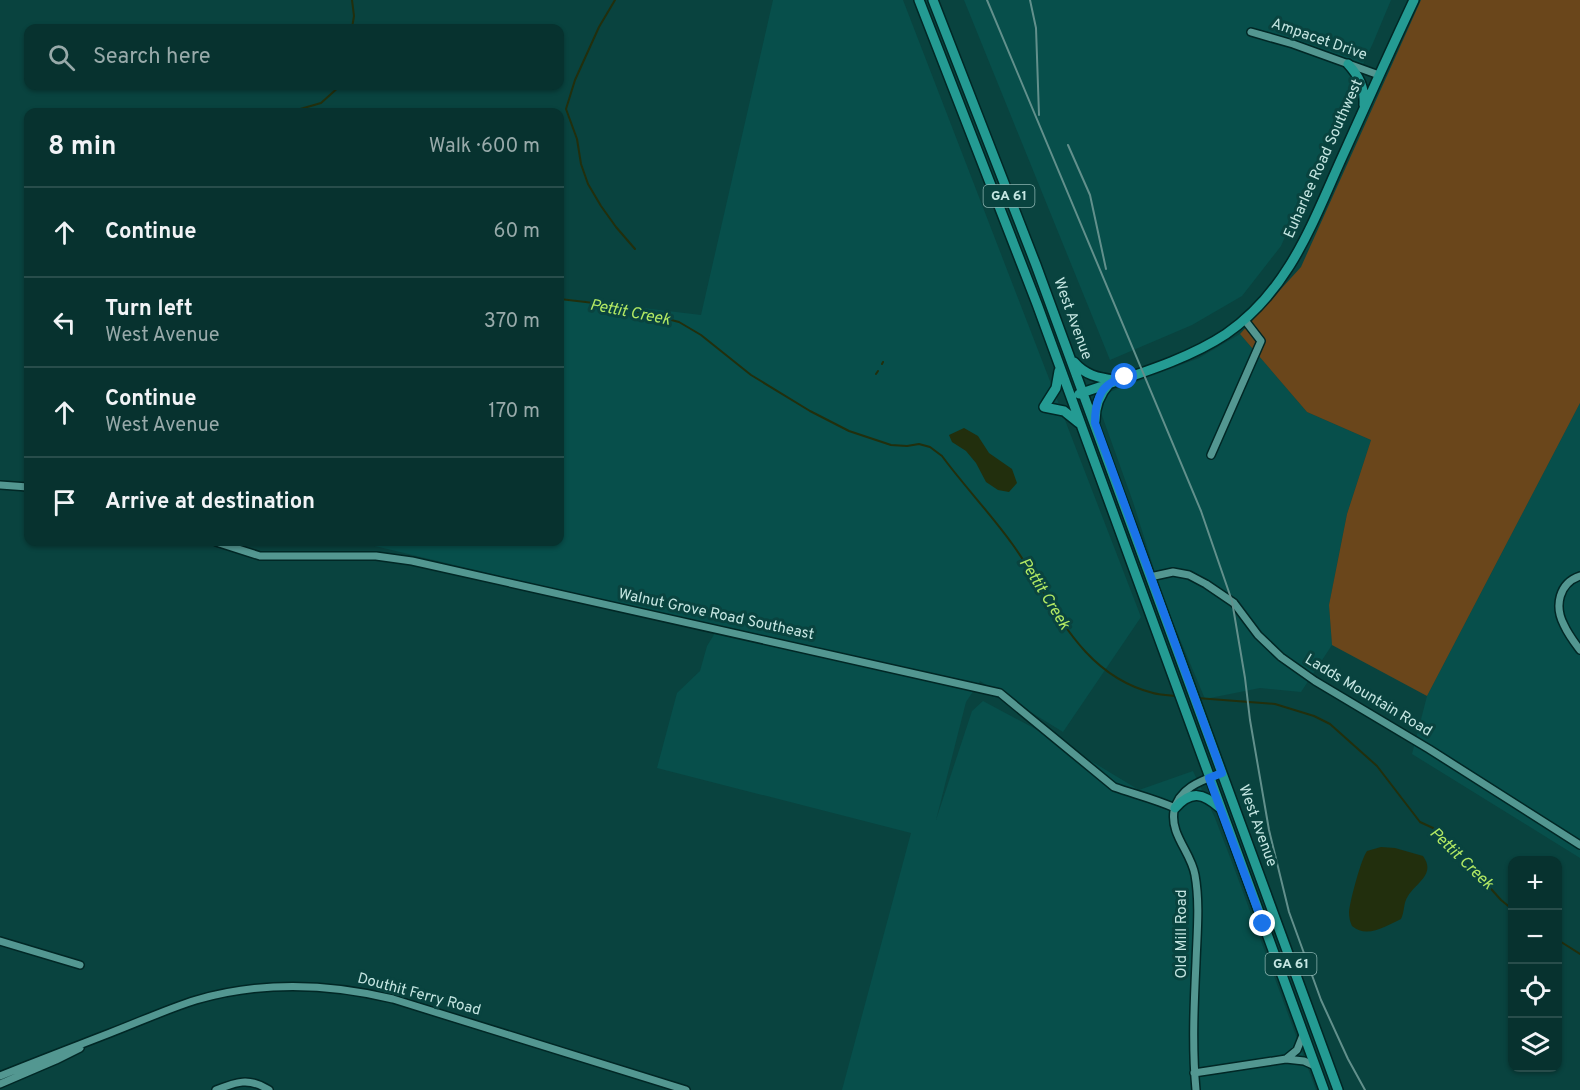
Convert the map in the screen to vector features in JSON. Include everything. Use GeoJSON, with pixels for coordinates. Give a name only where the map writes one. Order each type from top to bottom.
{"type":"FeatureCollection","features":[{"type":"Feature","properties":{"kind":"main road","name":"West Avenue"},"geometry":{"type":"LineString","coordinates":[[919,0],[1071,396],[1323,1090]]}},
{"type":"Feature","properties":{"kind":"main road","name":"West Avenue"},"geometry":{"type":"LineString","coordinates":[[933,0],[1071,358],[1338,1090]]}},
{"type":"Feature","properties":{"kind":"main road","name":"Euharlee Road Southwest"},"geometry":{"type":"LineString","coordinates":[[1071,396],[1190,354],[1219,338],[1245,319],[1273,290],[1294,260],[1309,231],[1414,0]]}},
{"type":"Feature","properties":{"kind":"main road"},"geometry":{"type":"LineString","coordinates":[[1348,63],[1361,83],[1364,108]]}},
{"type":"Feature","properties":{"kind":"main road"},"geometry":{"type":"LineString","coordinates":[[1071,358],[1088,374],[1114,382]]}},
{"type":"Feature","properties":{"kind":"main road"},"geometry":{"type":"LineString","coordinates":[[1058,362],[1056,388],[1044,406],[1064,411],[1081,425]]}},
{"type":"Feature","properties":{"kind":"main road"},"geometry":{"type":"LineString","coordinates":[[1095,423],[1100,395],[1114,382]]}},
{"type":"Feature","properties":{"kind":"main road"},"geometry":{"type":"LineString","coordinates":[[1175,808],[1181,801],[1194,795],[1204,797],[1220,808]]}},
{"type":"Feature","properties":{"kind":"street","name":"Ampacet Drive"},"geometry":{"type":"LineString","coordinates":[[1251,32],[1379,75]]}},
{"type":"Feature","properties":{"kind":"street"},"geometry":{"type":"LineString","coordinates":[[1211,455],[1261,341],[1245,319]]}},
{"type":"Feature","properties":{"kind":"street"},"geometry":{"type":"LineString","coordinates":[[0,485],[24,487]]}},
{"type":"Feature","properties":{"kind":"street","name":"Walnut Grove Road Southeast"},"geometry":{"type":"LineString","coordinates":[[228,546],[269,557],[376,556],[412,561],[1000,693],[1114,787],[1175,808]]}},
{"type":"Feature","properties":{"kind":"street","name":"Ladds Mountain Road"},"geometry":{"type":"LineString","coordinates":[[1150,577],[1173,572],[1189,575],[1206,584],[1232,601],[1268,646],[1306,675],[1439,755],[1580,845]]}},
{"type":"Feature","properties":{"kind":"street"},"geometry":{"type":"LineString","coordinates":[[1580,576],[1564,586],[1559,609],[1563,624],[1580,650]]}},
{"type":"Feature","properties":{"kind":"street"},"geometry":{"type":"LineString","coordinates":[[1175,808],[1190,787],[1222,773]]}},
{"type":"Feature","properties":{"kind":"street","name":"Old Mill Road"},"geometry":{"type":"LineString","coordinates":[[1175,808],[1174,827],[1195,873],[1197,894],[1193,1031],[1196,1090]]}},
{"type":"Feature","properties":{"kind":"street"},"geometry":{"type":"LineString","coordinates":[[0,940],[80,965]]}},
{"type":"Feature","properties":{"kind":"street","name":"Douthit Ferry Road"},"geometry":{"type":"LineString","coordinates":[[2,1080],[64,1050],[193,1001],[245,989],[278,986],[324,987],[365,993],[411,1004],[686,1090]]}},
{"type":"Feature","properties":{"kind":"street"},"geometry":{"type":"LineString","coordinates":[[1286,1059],[1297,1050],[1303,1035]]}},
{"type":"Feature","properties":{"kind":"street"},"geometry":{"type":"LineString","coordinates":[[1194,1073],[1286,1059],[1305,1060],[1315,1066]]}},
{"type":"Feature","properties":{"kind":"street"},"geometry":{"type":"LineString","coordinates":[[216,1090],[235,1082],[256,1082],[268,1090]]}},
{"type":"Feature","properties":{"kind":"street"},"geometry":{"type":"LineString","coordinates":[[225,1087],[232,1090]]}},
{"type":"Feature","properties":{"kind":"shaded area"},"geometry":{"type":"Polygon","coordinates":[[[773,0],[903,0],[1141,617],[1063,732],[980,681],[966,702],[936,820],[972,711],[983,701],[1058,741],[1139,790],[1193,771],[1215,818],[1316,1090],[842,1090],[911,833],[657,768],[677,693],[700,671],[707,646],[718,628],[375,546],[564,546],[564,298],[701,315],[773,0]]]}},
{"type":"Feature","properties":{"kind":"shaded area"},"geometry":{"type":"Polygon","coordinates":[[[964,0],[1391,0],[1281,246],[1242,296],[1192,325],[1110,360],[964,0]]]}},
{"type":"Feature","properties":{"kind":"shaded area"},"geometry":{"type":"Polygon","coordinates":[[[1421,0],[1580,0],[1580,403],[1427,696],[1332,645],[1329,605],[1347,514],[1371,440],[1307,412],[1240,334],[1301,267],[1421,0]]]}},
{"type":"Feature","properties":{"kind":"shaded area"},"geometry":{"type":"Polygon","coordinates":[[[1240,334],[1307,412],[1371,440],[1347,514],[1329,605],[1332,645],[1301,692],[1260,688],[1205,699],[1164,601],[1133,502],[1100,410],[1107,393],[1199,358],[1240,334]]]}},
{"type":"Feature","properties":{"kind":"shaded area"},"geometry":{"type":"Polygon","coordinates":[[[1580,403],[1580,858],[1412,754],[1427,696],[1580,403]]]}},
{"type":"Feature","properties":{"kind":"shaded area"},"geometry":{"type":"Polygon","coordinates":[[[964,428],[978,436],[989,453],[1012,469],[1017,483],[1009,492],[998,490],[986,482],[976,463],[966,451],[952,442],[949,435],[964,428]]]}},
{"type":"Feature","properties":{"kind":"shaded area"},"geometry":{"type":"Polygon","coordinates":[[[1381,847],[1395,848],[1423,856],[1426,862],[1426,873],[1406,899],[1401,919],[1376,930],[1358,930],[1352,926],[1349,916],[1356,880],[1367,851],[1381,847]]]}},
{"type":"Feature","properties":{"kind":"waterway","name":"Pettit Creek"},"geometry":{"type":"LineString","coordinates":[[352,0],[353,24]]}},
{"type":"Feature","properties":{"kind":"waterway"},"geometry":{"type":"LineString","coordinates":[[615,0],[599,27],[575,80],[566,109],[577,139],[581,164],[588,184],[616,227],[635,249]]}},
{"type":"Feature","properties":{"kind":"waterway","name":"Pettit Creek"},"geometry":{"type":"LineString","coordinates":[[304,108],[321,103],[336,90]]}},
{"type":"Feature","properties":{"kind":"waterway","name":"Pettit Creek"},"geometry":{"type":"LineString","coordinates":[[564,299],[594,303],[679,322],[701,335],[751,375],[810,411],[849,431],[891,445],[919,444],[930,447],[942,456],[1005,534],[1070,633],[1087,653],[1105,670],[1127,684],[1153,693],[1176,696]]}},
{"type":"Feature","properties":{"kind":"waterway","name":"Pettit Creek"},"geometry":{"type":"LineString","coordinates":[[1197,698],[1275,704],[1314,716],[1330,724],[1377,766],[1420,822],[1433,828],[1508,906]]}},
{"type":"Feature","properties":{"kind":"waterway","name":"Pettit Creek"},"geometry":{"type":"LineString","coordinates":[[1562,943],[1580,954]]}},
{"type":"Feature","properties":{"kind":"railway"},"geometry":{"type":"LineString","coordinates":[[987,0],[1201,511],[1232,601],[1269,830],[1289,912],[1321,1000],[1365,1090]]}},
{"type":"Feature","properties":{"kind":"railway"},"geometry":{"type":"LineString","coordinates":[[1030,0],[1036,28],[1039,115]]}},
{"type":"Feature","properties":{"kind":"railway"},"geometry":{"type":"LineString","coordinates":[[1068,145],[1090,195],[1106,269]]}},
{"type":"Feature","properties":{"kind":"route"},"geometry":{"type":"LineString","coordinates":[[1125,377],[1110,383],[1100,395],[1095,423],[1222,773],[1209,778],[1263,924]]}}]}
